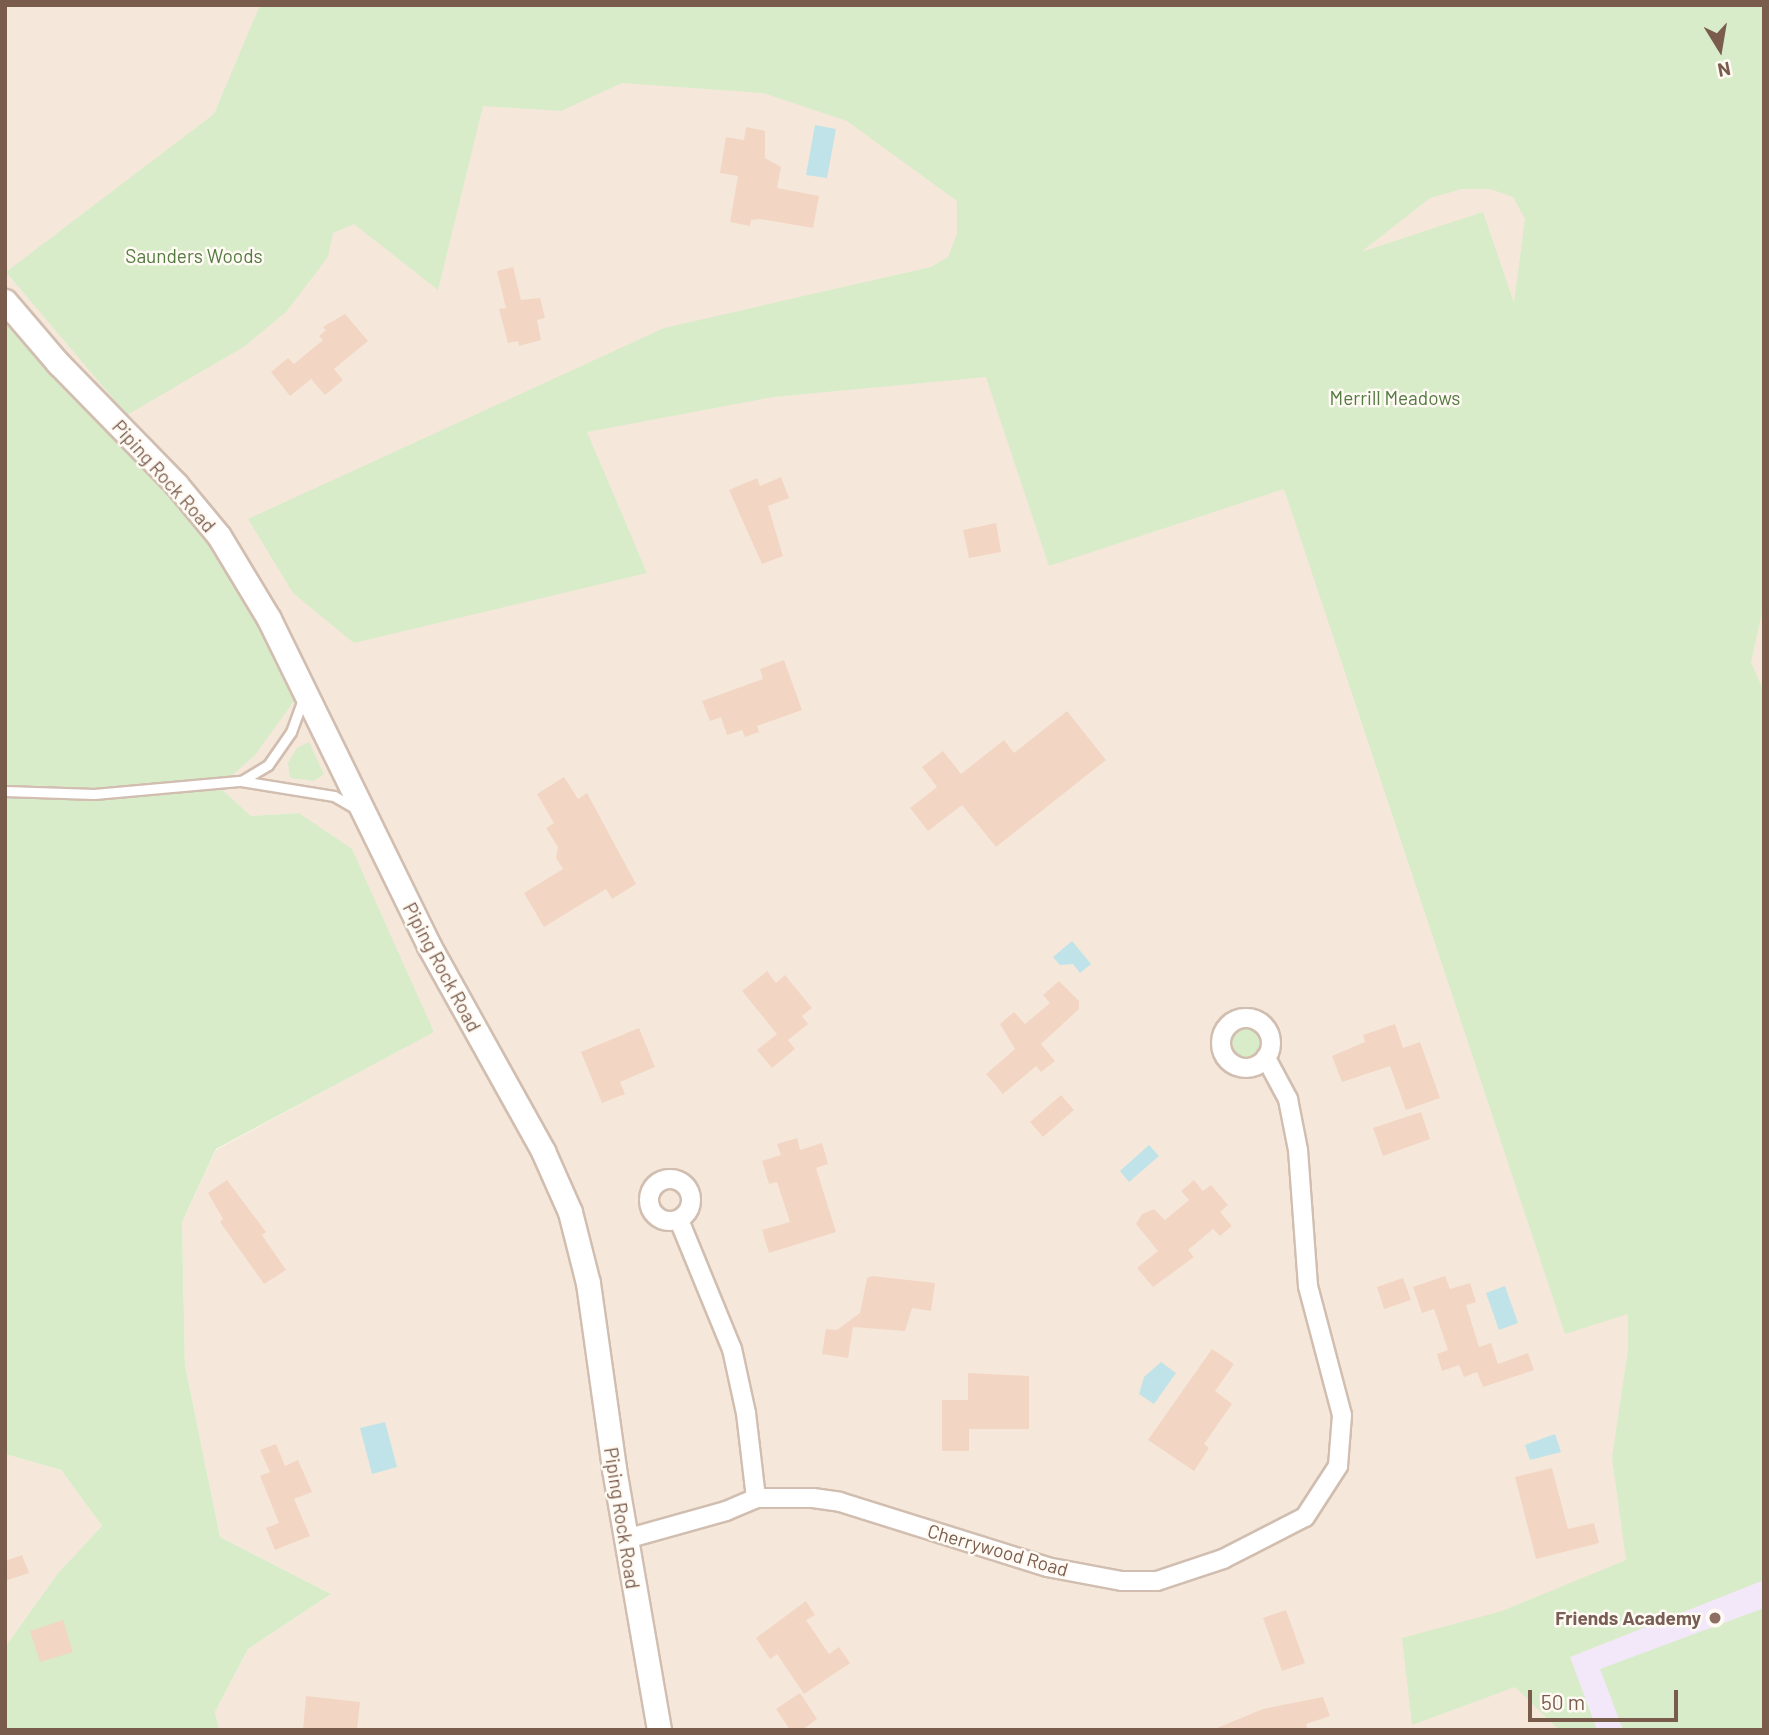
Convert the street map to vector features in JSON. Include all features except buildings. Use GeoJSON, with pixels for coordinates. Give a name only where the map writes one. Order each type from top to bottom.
{"type":"FeatureCollection","features":[{"type":"Feature","properties":{"kind":"street","name":"Piping Rock Road"},"geometry":{"type":"LineString","coordinates":[[5,301],[58,363],[176,484],[219,536],[269,620],[429,946],[543,1151],[570,1212],[588,1283],[626,1539],[659,1730]]}},
{"type":"Feature","properties":{"kind":"street","name":"Cherrywood Road"},"geometry":{"type":"LineString","coordinates":[[626,1539],[726,1511],[756,1498],[840,1502],[1047,1567],[1122,1581],[1157,1581],[1189,1573],[1305,1517],[1338,1466],[1342,1415],[1308,1286],[1298,1150],[1288,1099],[1266,1058]]}},
{"type":"Feature","properties":{"kind":"street"},"geometry":{"type":"LineString","coordinates":[[679,1220],[732,1349],[746,1413],[756,1498]]}},
{"type":"Feature","properties":{"kind":"lane"},"geometry":{"type":"LineString","coordinates":[[241,781],[268,765],[291,732],[305,692]]}},
{"type":"Feature","properties":{"kind":"lane"},"geometry":{"type":"LineString","coordinates":[[5,791],[93,794],[241,781],[334,796],[364,815]]}},
{"type":"Feature","properties":{"kind":"shaded area"},"geometry":{"type":"Polygon","coordinates":[[[5,5],[1764,5],[1764,1730],[219,1730],[215,1712],[248,1649],[331,1594],[220,1537],[185,1365],[182,1222],[216,1150],[434,1031],[299,813],[251,816],[218,787],[5,301],[5,5]]]}},
{"type":"Feature","properties":{"kind":"shaded area"},"geometry":{"type":"Polygon","coordinates":[[[5,1454],[61,1470],[102,1526],[58,1573],[5,1647],[5,1454]]]}},
{"type":"Feature","properties":{"kind":"shaded area","name":"Friends Academy"},"geometry":{"type":"Polygon","coordinates":[[[1764,1580],[1764,1730],[1597,1730],[1570,1657],[1764,1580]]]}},
{"type":"Feature","properties":{"kind":"green space"},"geometry":{"type":"Polygon","coordinates":[[[260,5],[1764,5],[1764,604],[1751,662],[1764,692],[1764,1580],[1570,1657],[1597,1730],[1559,1730],[1515,1687],[1412,1725],[1402,1638],[1502,1611],[1626,1560],[1612,1458],[1628,1349],[1628,1314],[1565,1334],[1284,489],[1049,566],[986,377],[773,397],[587,432],[647,573],[354,643],[293,593],[248,519],[664,328],[931,267],[948,257],[957,234],[957,201],[847,121],[763,93],[622,83],[561,111],[483,106],[438,290],[354,224],[333,233],[328,257],[286,312],[245,346],[127,415],[6,272],[214,114],[260,5]],[[1462,189],[1430,198],[1361,252],[1483,212],[1514,303],[1525,219],[1513,197],[1490,189],[1462,189]]]}},
{"type":"Feature","properties":{"kind":"green space"},"geometry":{"type":"Polygon","coordinates":[[[5,301],[211,535],[300,693],[255,755],[219,787],[251,816],[299,813],[352,849],[434,1032],[216,1149],[182,1222],[185,1365],[220,1537],[331,1594],[248,1649],[215,1712],[219,1730],[5,1730],[5,1647],[58,1573],[102,1526],[61,1470],[5,1454],[5,301]]]}},
{"type":"Feature","properties":{"kind":"green space"},"geometry":{"type":"Polygon","coordinates":[[[309,742],[324,774],[314,781],[290,778],[288,763],[297,748],[309,742]]]}},
{"type":"Feature","properties":{"kind":"green space"},"geometry":{"type":"Polygon","coordinates":[[[1246,1026],[1258,1031],[1263,1043],[1258,1055],[1246,1060],[1234,1055],[1229,1043],[1234,1031],[1246,1026]]]}},
{"type":"Feature","properties":{"kind":"green space","name":"Friends Academy"},"geometry":{"type":"Polygon","coordinates":[[[1764,1608],[1764,1730],[1623,1730],[1600,1669],[1764,1608]]]}},
{"type":"Feature","properties":{"kind":"water"},"geometry":{"type":"Polygon","coordinates":[[[815,125],[836,129],[827,178],[806,175],[815,125]]]}},
{"type":"Feature","properties":{"kind":"water"},"geometry":{"type":"Polygon","coordinates":[[[1072,941],[1091,964],[1080,973],[1073,964],[1060,965],[1053,957],[1072,941]]]}},
{"type":"Feature","properties":{"kind":"water"},"geometry":{"type":"Polygon","coordinates":[[[1149,1145],[1159,1156],[1129,1182],[1120,1171],[1149,1145]]]}},
{"type":"Feature","properties":{"kind":"water"},"geometry":{"type":"Polygon","coordinates":[[[1505,1286],[1518,1323],[1499,1330],[1486,1293],[1505,1286]]]}},
{"type":"Feature","properties":{"kind":"water"},"geometry":{"type":"Polygon","coordinates":[[[1161,1362],[1176,1373],[1154,1404],[1139,1394],[1144,1377],[1161,1362]]]}},
{"type":"Feature","properties":{"kind":"water"},"geometry":{"type":"Polygon","coordinates":[[[385,1422],[397,1467],[372,1474],[360,1428],[385,1422]]]}},
{"type":"Feature","properties":{"kind":"water"},"geometry":{"type":"Polygon","coordinates":[[[1555,1434],[1561,1452],[1530,1460],[1525,1445],[1555,1434]]]}},
{"type":"Feature","properties":{"kind":"place","name":"Friends Academy"},"geometry":{"type":"Point","coordinates":[1715,1618]}},
{"type":"Feature","properties":{"kind":"park label","name":"Saunders Woods"},"geometry":{"type":"Point","coordinates":[194,256]}},
{"type":"Feature","properties":{"kind":"park label","name":"Merrill Meadows"},"geometry":{"type":"Point","coordinates":[1395,398]}}]}
